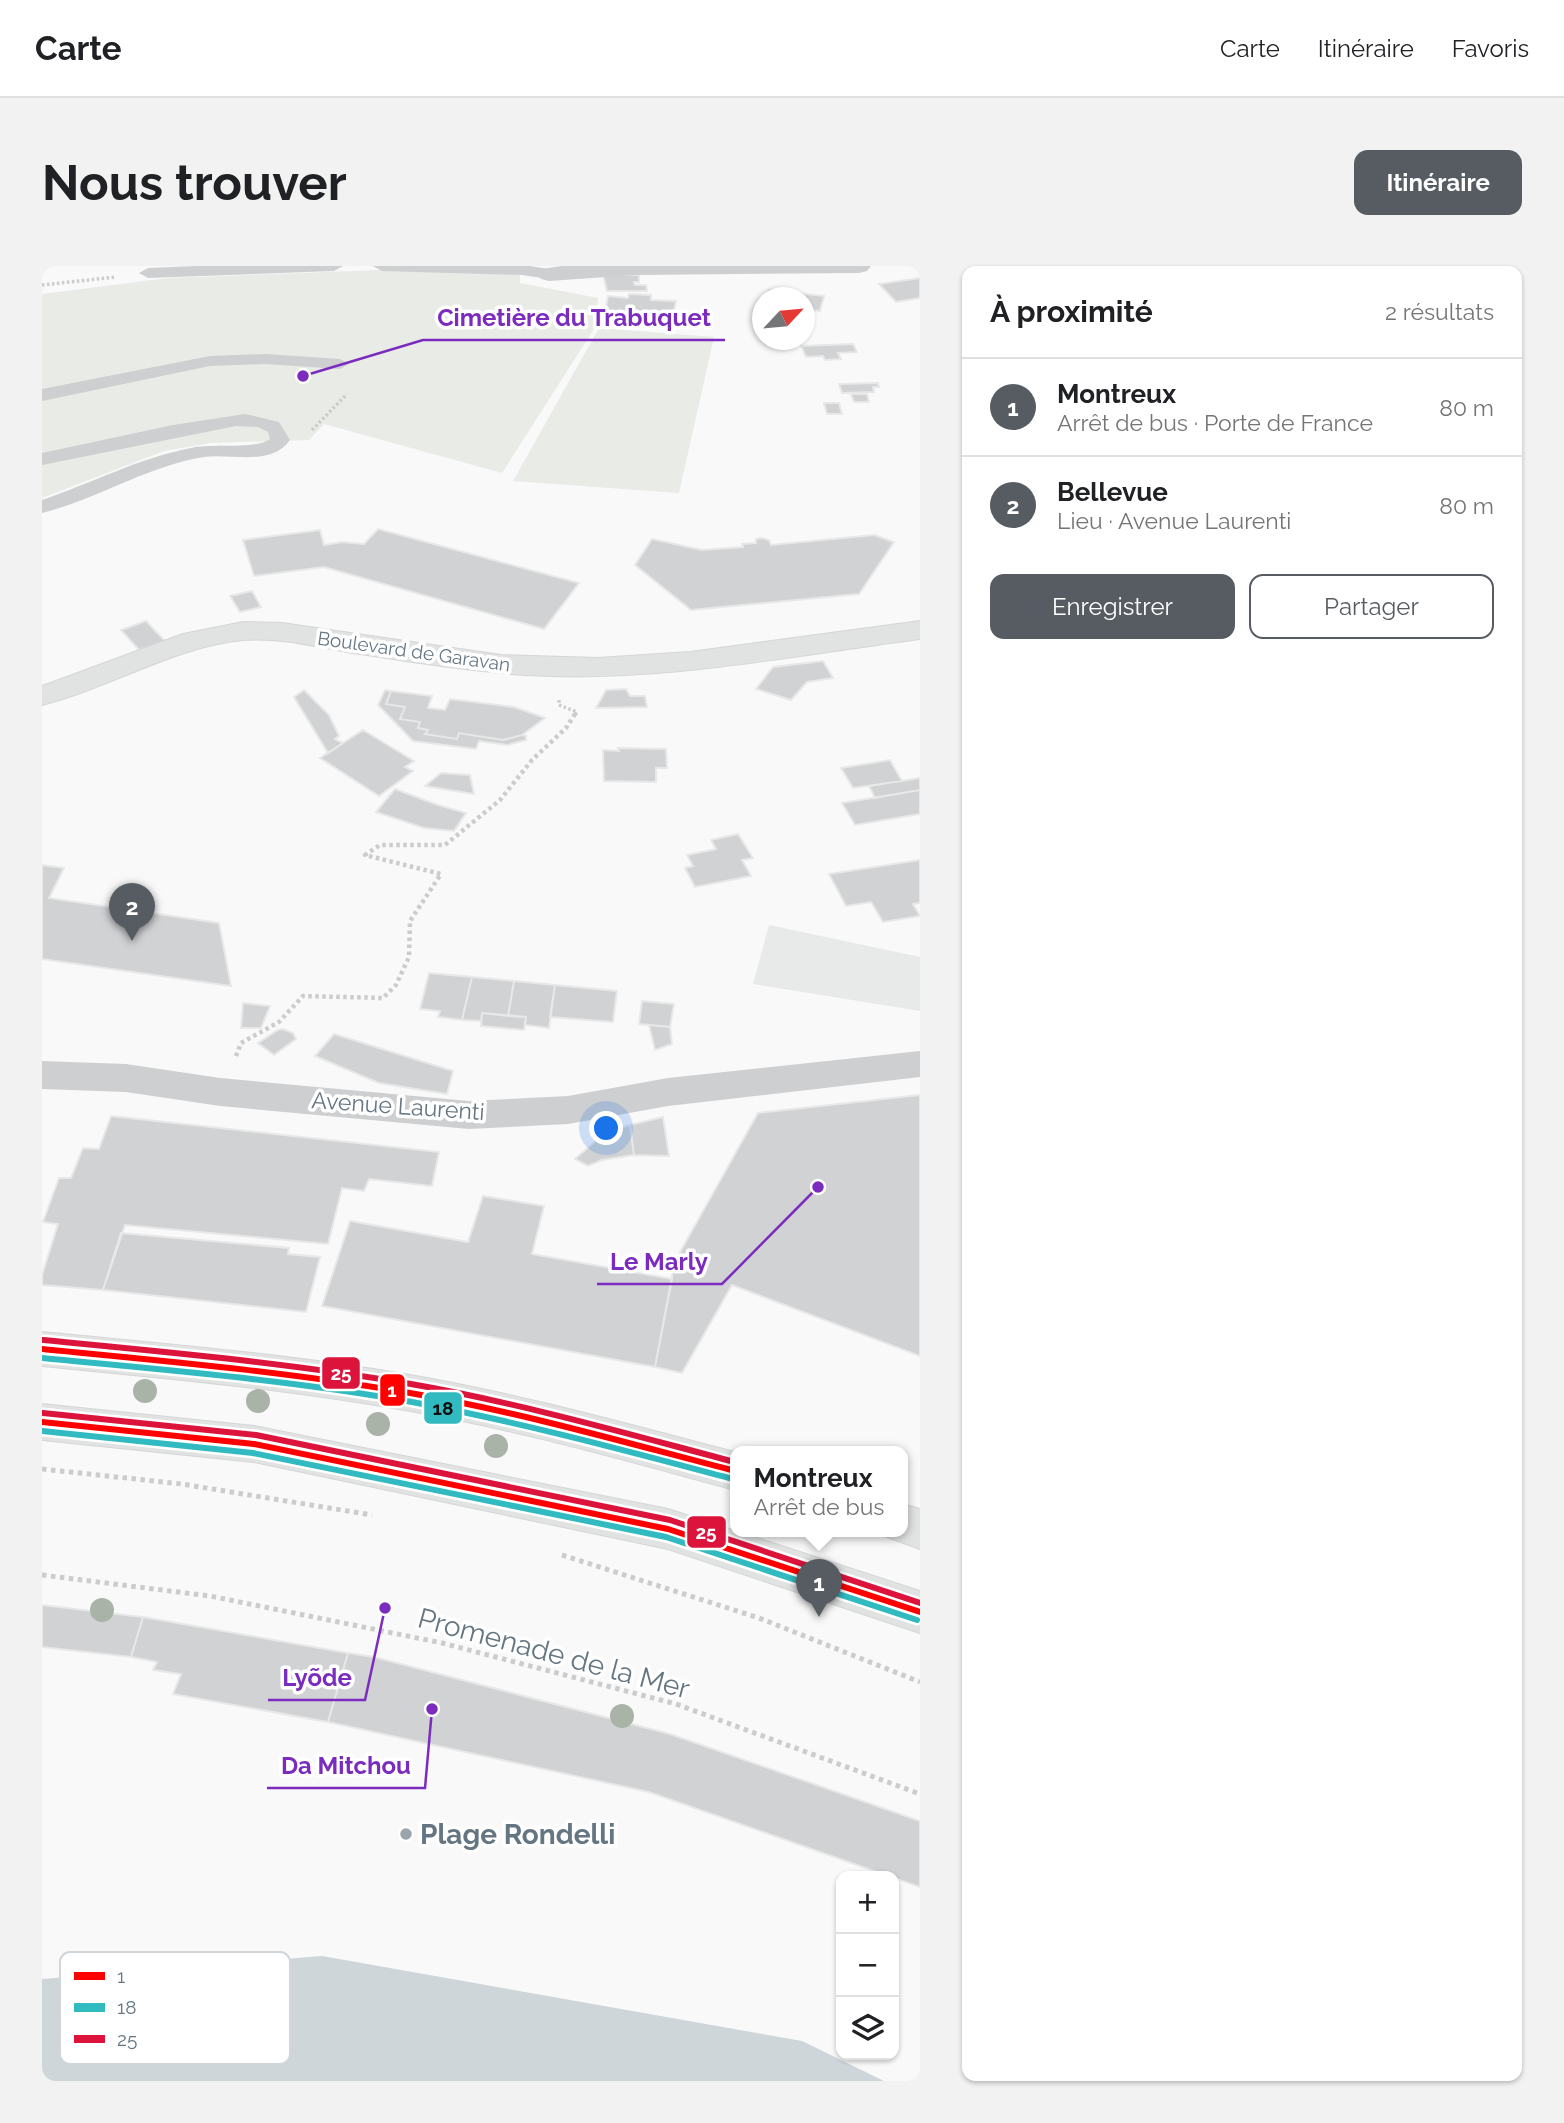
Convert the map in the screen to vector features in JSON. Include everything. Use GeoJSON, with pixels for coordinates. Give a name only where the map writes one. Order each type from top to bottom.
{"type":"FeatureCollection","features":[{"type":"Feature","properties":{"kind":"main road","name":"Boulevard de Garavan"},"geometry":{"type":"LineString","coordinates":[[42,696],[202,639],[243,631],[284,633],[470,662],[554,667],[619,666],[920,630]]}},
{"type":"Feature","properties":{"kind":"main road"},"geometry":{"type":"LineString","coordinates":[[42,1349],[259,1370],[411,1393],[556,1424],[730,1470]]}},
{"type":"Feature","properties":{"kind":"main road"},"geometry":{"type":"LineString","coordinates":[[42,1422],[254,1444],[668,1529],[920,1612]]}},
{"type":"Feature","properties":{"kind":"street"},"geometry":{"type":"LineString","coordinates":[[549,274],[636,268],[859,266]]}},
{"type":"Feature","properties":{"kind":"street","name":"Avenue Laurenti"},"geometry":{"type":"LineString","coordinates":[[52,1071],[126,1078],[220,1092],[469,1115],[568,1110],[668,1092],[920,1064]]}},
{"type":"Feature","properties":{"kind":"lane"},"geometry":{"type":"LineString","coordinates":[[148,273],[334,266]]}},
{"type":"Feature","properties":{"kind":"lane"},"geometry":{"type":"LineString","coordinates":[[382,266],[522,270],[549,274]]}},
{"type":"Feature","properties":{"kind":"lane"},"geometry":{"type":"LineString","coordinates":[[42,395],[210,361],[266,359],[340,365]]}},
{"type":"Feature","properties":{"kind":"lane"},"geometry":{"type":"LineString","coordinates":[[94,384],[95,360]]}},
{"type":"Feature","properties":{"kind":"lane"},"geometry":{"type":"LineString","coordinates":[[42,459],[152,434],[233,420],[250,420],[272,426],[279,432],[280,440],[275,447],[262,450],[213,450],[171,459],[42,507]]}},
{"type":"Feature","properties":{"kind":"path"},"geometry":{"type":"LineString","coordinates":[[42,285],[148,273]]}},
{"type":"Feature","properties":{"kind":"path"},"geometry":{"type":"LineString","coordinates":[[275,447],[292,447],[370,371],[358,364],[340,365]]}},
{"type":"Feature","properties":{"kind":"path"},"geometry":{"type":"LineString","coordinates":[[220,1092],[241,1043],[279,1022],[303,996],[383,999],[396,985],[409,957],[410,920],[441,874],[365,855],[380,845],[445,845],[500,800],[531,760],[566,728],[577,712],[559,705],[559,696]]}},
{"type":"Feature","properties":{"kind":"path"},"geometry":{"type":"LineString","coordinates":[[42,1469],[182,1484],[374,1516]]}},
{"type":"Feature","properties":{"kind":"path"},"geometry":{"type":"LineString","coordinates":[[550,1552],[759,1618],[920,1682]]}},
{"type":"Feature","properties":{"kind":"path","name":"Promenade de la Mer"},"geometry":{"type":"LineString","coordinates":[[42,1575],[210,1596],[442,1643],[676,1704],[920,1794]]}},
{"type":"Feature","properties":{"kind":"shaded area"},"geometry":{"type":"Polygon","coordinates":[[[379,270],[520,272],[520,283],[598,298],[594,329],[502,473],[324,424],[309,440],[211,443],[164,451],[42,498],[42,294],[168,278],[379,270]]]}},
{"type":"Feature","properties":{"kind":"shaded area"},"geometry":{"type":"Polygon","coordinates":[[[599,328],[714,337],[679,493],[513,481],[599,328]]]}},
{"type":"Feature","properties":{"kind":"shaded area"},"geometry":{"type":"Polygon","coordinates":[[[769,925],[920,957],[920,1011],[753,984],[769,925]]]}},
{"type":"Feature","properties":{"kind":"shaded area"},"geometry":{"type":"Polygon","coordinates":[[[322,1956],[802,2041],[836,2058],[836,2060],[884,2081],[42,2081],[42,1979],[60,1978],[60,2064],[290,2064],[290,1959],[322,1956]]]}},
{"type":"Feature","properties":{"kind":"building"},"geometry":{"type":"Polygon","coordinates":[[[603,275],[639,275],[639,282],[634,282],[635,285],[646,285],[647,291],[607,291],[603,275]]]}},
{"type":"Feature","properties":{"kind":"building"},"geometry":{"type":"Polygon","coordinates":[[[920,278],[920,298],[896,302],[879,284],[920,278]]]}},
{"type":"Feature","properties":{"kind":"building"},"geometry":{"type":"Polygon","coordinates":[[[629,294],[651,295],[651,300],[676,301],[672,322],[653,321],[652,326],[622,324],[624,319],[604,317],[608,296],[628,298],[629,294]]]}},
{"type":"Feature","properties":{"kind":"building"},"geometry":{"type":"Polygon","coordinates":[[[815,295],[824,296],[820,311],[815,311],[815,295]]]}},
{"type":"Feature","properties":{"kind":"building"},"geometry":{"type":"Polygon","coordinates":[[[853,344],[857,352],[838,353],[841,359],[806,357],[803,350],[815,350],[815,345],[853,344]]]}},
{"type":"Feature","properties":{"kind":"building"},"geometry":{"type":"Polygon","coordinates":[[[878,383],[879,387],[873,387],[874,392],[842,393],[839,384],[878,383]]]}},
{"type":"Feature","properties":{"kind":"building"},"geometry":{"type":"Polygon","coordinates":[[[851,394],[867,394],[869,402],[854,402],[851,394]]]}},
{"type":"Feature","properties":{"kind":"building"},"geometry":{"type":"Polygon","coordinates":[[[824,403],[839,403],[842,414],[827,414],[824,403]]]}},
{"type":"Feature","properties":{"kind":"building"},"geometry":{"type":"Polygon","coordinates":[[[378,529],[579,583],[544,629],[324,567],[254,576],[243,540],[320,530],[324,545],[342,542],[364,544],[378,529]]]}},
{"type":"Feature","properties":{"kind":"building"},"geometry":{"type":"Polygon","coordinates":[[[874,535],[894,542],[859,594],[691,610],[635,565],[652,539],[702,550],[743,547],[742,544],[756,543],[756,539],[762,538],[769,540],[771,545],[874,535]]]}},
{"type":"Feature","properties":{"kind":"building"},"geometry":{"type":"Polygon","coordinates":[[[252,591],[261,607],[240,612],[230,596],[252,591]]]}},
{"type":"Feature","properties":{"kind":"building"},"geometry":{"type":"Polygon","coordinates":[[[146,621],[165,641],[139,650],[121,630],[146,621]]]}},
{"type":"Feature","properties":{"kind":"building"},"geometry":{"type":"Polygon","coordinates":[[[823,661],[833,678],[807,682],[791,700],[756,689],[773,667],[823,661]]]}},
{"type":"Feature","properties":{"kind":"building"},"geometry":{"type":"Polygon","coordinates":[[[626,689],[630,696],[645,696],[647,707],[596,708],[606,690],[626,689]]]}},
{"type":"Feature","properties":{"kind":"building"},"geometry":{"type":"Polygon","coordinates":[[[304,690],[329,715],[339,736],[335,739],[343,743],[328,753],[294,697],[304,690]]]}},
{"type":"Feature","properties":{"kind":"building"},"geometry":{"type":"Polygon","coordinates":[[[385,690],[391,691],[386,704],[405,707],[400,719],[420,722],[418,728],[428,730],[425,734],[457,739],[459,733],[503,740],[522,735],[526,736],[526,740],[507,745],[479,741],[476,749],[413,741],[378,705],[385,690]]]}},
{"type":"Feature","properties":{"kind":"building"},"geometry":{"type":"Polygon","coordinates":[[[391,691],[432,696],[428,708],[445,710],[450,699],[514,707],[545,718],[522,735],[503,740],[459,733],[457,739],[425,734],[428,730],[418,728],[420,722],[400,719],[405,707],[386,704],[391,691]]]}},
{"type":"Feature","properties":{"kind":"building"},"geometry":{"type":"Polygon","coordinates":[[[363,730],[414,761],[405,767],[413,771],[379,796],[320,758],[363,730]]]}},
{"type":"Feature","properties":{"kind":"building"},"geometry":{"type":"Polygon","coordinates":[[[618,748],[666,749],[667,768],[656,768],[656,782],[604,781],[603,750],[619,751],[618,748]]]}},
{"type":"Feature","properties":{"kind":"building"},"geometry":{"type":"Polygon","coordinates":[[[890,760],[902,781],[853,788],[841,768],[890,760]]]}},
{"type":"Feature","properties":{"kind":"building"},"geometry":{"type":"Polygon","coordinates":[[[441,773],[470,775],[474,794],[425,786],[441,773]]]}},
{"type":"Feature","properties":{"kind":"building"},"geometry":{"type":"Polygon","coordinates":[[[920,778],[920,790],[875,798],[869,786],[920,778]]]}},
{"type":"Feature","properties":{"kind":"building"},"geometry":{"type":"Polygon","coordinates":[[[395,789],[466,813],[454,831],[424,828],[376,812],[395,789]]]}},
{"type":"Feature","properties":{"kind":"building"},"geometry":{"type":"Polygon","coordinates":[[[920,790],[920,814],[855,825],[842,803],[920,790]]]}},
{"type":"Feature","properties":{"kind":"building"},"geometry":{"type":"Polygon","coordinates":[[[738,834],[753,858],[742,860],[751,876],[695,887],[685,868],[693,866],[687,855],[716,849],[711,840],[738,834]]]}},
{"type":"Feature","properties":{"kind":"building"},"geometry":{"type":"Polygon","coordinates":[[[920,860],[920,903],[913,904],[920,916],[883,922],[871,902],[846,906],[829,874],[920,860]]]}},
{"type":"Feature","properties":{"kind":"building"},"geometry":{"type":"Polygon","coordinates":[[[42,865],[64,868],[49,898],[219,923],[231,986],[42,959],[42,865]]]}},
{"type":"Feature","properties":{"kind":"building"},"geometry":{"type":"Polygon","coordinates":[[[429,973],[472,977],[462,1020],[438,1017],[440,1011],[420,1009],[429,973]]]}},
{"type":"Feature","properties":{"kind":"building"},"geometry":{"type":"Polygon","coordinates":[[[472,977],[514,981],[508,1016],[482,1013],[481,1021],[462,1020],[472,977]]]}},
{"type":"Feature","properties":{"kind":"building"},"geometry":{"type":"Polygon","coordinates":[[[514,981],[555,985],[549,1028],[525,1025],[526,1017],[508,1016],[514,981]]]}},
{"type":"Feature","properties":{"kind":"building"},"geometry":{"type":"Polygon","coordinates":[[[555,985],[617,991],[613,1022],[550,1017],[555,985]]]}},
{"type":"Feature","properties":{"kind":"building"},"geometry":{"type":"Polygon","coordinates":[[[642,1001],[674,1004],[670,1027],[639,1024],[642,1001]]]}},
{"type":"Feature","properties":{"kind":"building"},"geometry":{"type":"Polygon","coordinates":[[[243,1003],[270,1006],[261,1028],[241,1028],[243,1003]]]}},
{"type":"Feature","properties":{"kind":"building"},"geometry":{"type":"Polygon","coordinates":[[[482,1013],[526,1017],[524,1030],[481,1026],[482,1013]]]}},
{"type":"Feature","properties":{"kind":"building"},"geometry":{"type":"Polygon","coordinates":[[[649,1025],[670,1027],[672,1044],[655,1050],[649,1025]]]}},
{"type":"Feature","properties":{"kind":"building"},"geometry":{"type":"Polygon","coordinates":[[[278,1030],[293,1033],[296,1039],[274,1055],[258,1043],[278,1030]]]}},
{"type":"Feature","properties":{"kind":"building"},"geometry":{"type":"Polygon","coordinates":[[[334,1034],[453,1071],[447,1094],[379,1083],[315,1056],[334,1034]]]}},
{"type":"Feature","properties":{"kind":"building"},"geometry":{"type":"Polygon","coordinates":[[[920,1095],[920,1356],[732,1285],[682,1373],[655,1367],[675,1261],[758,1113],[920,1095]]]}},
{"type":"Feature","properties":{"kind":"building"},"geometry":{"type":"Polygon","coordinates":[[[111,1116],[439,1152],[432,1186],[369,1179],[364,1191],[342,1188],[328,1244],[125,1225],[103,1290],[42,1285],[42,1275],[58,1224],[43,1222],[59,1178],[71,1178],[83,1148],[99,1149],[111,1116]]]}},
{"type":"Feature","properties":{"kind":"building"},"geometry":{"type":"Polygon","coordinates":[[[663,1117],[669,1156],[634,1155],[630,1125],[663,1117]]]}},
{"type":"Feature","properties":{"kind":"building"},"geometry":{"type":"Polygon","coordinates":[[[630,1125],[634,1155],[602,1160],[588,1166],[575,1159],[599,1138],[602,1132],[630,1125]]]}},
{"type":"Feature","properties":{"kind":"building"},"geometry":{"type":"Polygon","coordinates":[[[483,1196],[544,1206],[532,1254],[672,1279],[655,1367],[322,1306],[350,1221],[468,1242],[483,1196]]]}},
{"type":"Feature","properties":{"kind":"building"},"geometry":{"type":"Polygon","coordinates":[[[121,1233],[289,1248],[288,1254],[320,1257],[306,1312],[103,1290],[121,1233]]]}},
{"type":"Feature","properties":{"kind":"building"},"geometry":{"type":"Polygon","coordinates":[[[42,1605],[143,1617],[131,1657],[42,1647],[42,1605]]]}},
{"type":"Feature","properties":{"kind":"building"},"geometry":{"type":"Polygon","coordinates":[[[143,1617],[348,1653],[328,1722],[173,1694],[181,1674],[153,1670],[157,1662],[131,1657],[143,1617]]]}},
{"type":"Feature","properties":{"kind":"building"},"geometry":{"type":"Polygon","coordinates":[[[348,1653],[374,1657],[670,1734],[920,1821],[920,1887],[899,1880],[899,1871],[874,1871],[649,1792],[328,1722],[348,1653]]]}},
{"type":"Feature","properties":{"kind":"transit line","name":"25"},"geometry":{"type":"LineString","coordinates":[[43,1340],[273,1364],[411,1384],[533,1410],[730,1461]]}},
{"type":"Feature","properties":{"kind":"transit line","name":"1"},"geometry":{"type":"LineString","coordinates":[[42,1349],[273,1373],[410,1393],[533,1419],[730,1470]]}},
{"type":"Feature","properties":{"kind":"transit line","name":"18"},"geometry":{"type":"LineString","coordinates":[[42,1358],[274,1382],[412,1402],[533,1428],[730,1478]]}},
{"type":"Feature","properties":{"kind":"transit line","name":"25"},"geometry":{"type":"LineString","coordinates":[[43,1413],[256,1435],[670,1520],[920,1603]]}},
{"type":"Feature","properties":{"kind":"transit line","name":"1"},"geometry":{"type":"LineString","coordinates":[[42,1422],[254,1444],[668,1529],[920,1612]]}},
{"type":"Feature","properties":{"kind":"transit line","name":"18"},"geometry":{"type":"LineString","coordinates":[[42,1431],[253,1453],[666,1537],[917,1620]]}},
{"type":"Feature","properties":{"kind":"place","name":"Cimetière du Trabuquet"},"geometry":{"type":"Point","coordinates":[303,376]}},
{"type":"Feature","properties":{"kind":"place","name":"Bellevue"},"geometry":{"type":"Point","coordinates":[132,941]}},
{"type":"Feature","properties":{"kind":"place","name":"Le Marly"},"geometry":{"type":"Point","coordinates":[818,1187]}},
{"type":"Feature","properties":{"kind":"place","name":"Lyõde"},"geometry":{"type":"Point","coordinates":[385,1608]}},
{"type":"Feature","properties":{"kind":"place","name":"Montreux"},"geometry":{"type":"Point","coordinates":[819,1617]}},
{"type":"Feature","properties":{"kind":"place","name":"Da Mitchou"},"geometry":{"type":"Point","coordinates":[432,1709]}},
{"type":"Feature","properties":{"kind":"place","name":"Plage Rondelli"},"geometry":{"type":"Point","coordinates":[406,1834]}}]}
